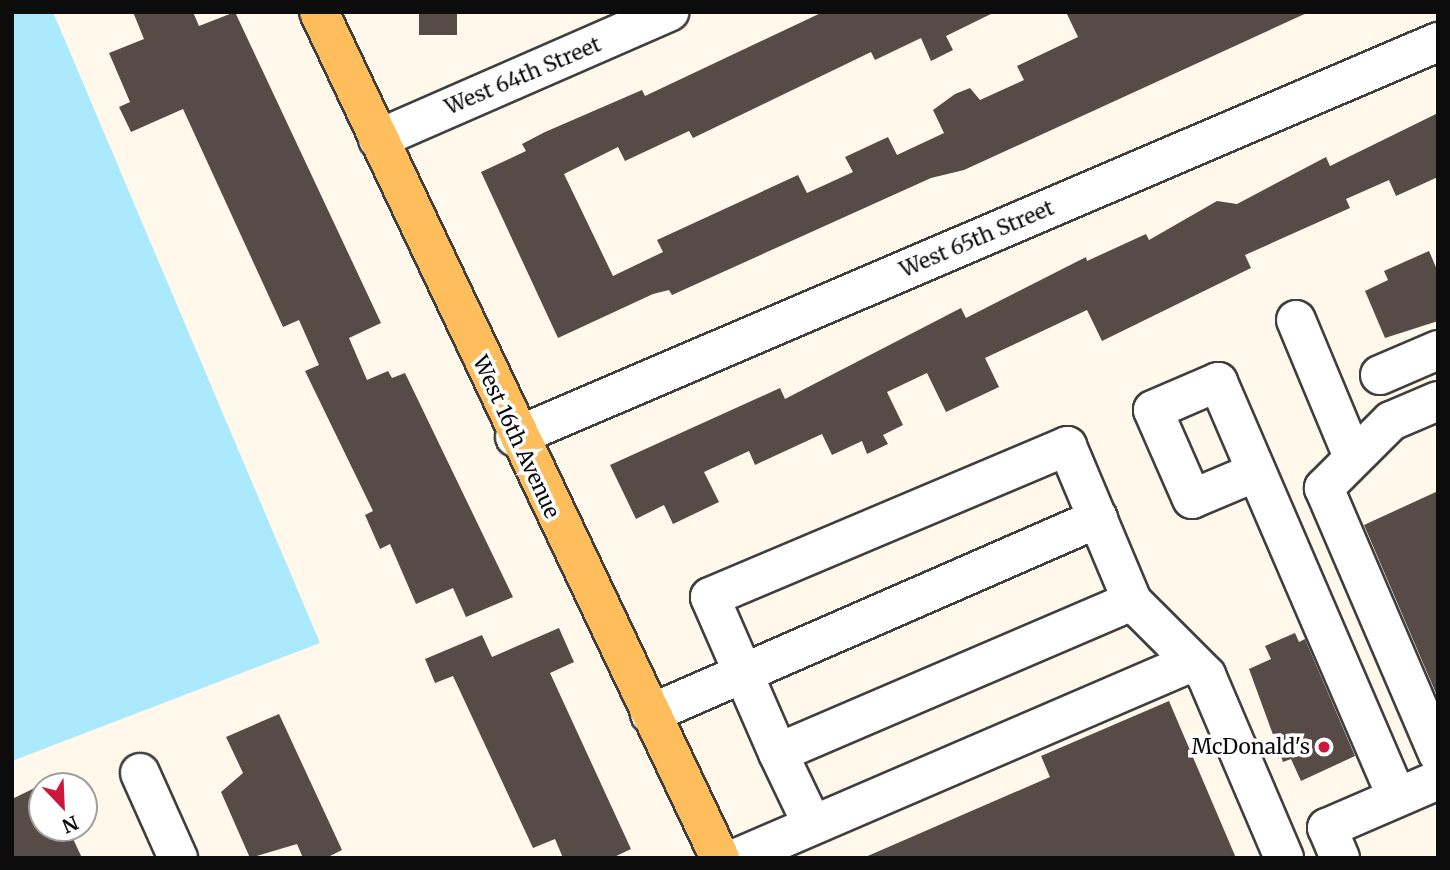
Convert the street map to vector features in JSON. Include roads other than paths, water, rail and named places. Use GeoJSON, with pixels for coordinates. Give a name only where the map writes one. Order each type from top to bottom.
{"type":"FeatureCollection","features":[{"type":"Feature","properties":{"kind":"main road","name":"West 16th Avenue"},"geometry":{"type":"LineString","coordinates":[[319,12],[516,437],[720,858]]}},
{"type":"Feature","properties":{"kind":"street","name":"West 64th Street"},"geometry":{"type":"LineString","coordinates":[[378,139],[669,12]]}},
{"type":"Feature","properties":{"kind":"street","name":"West 65th Street"},"geometry":{"type":"LineString","coordinates":[[516,437],[1438,42]]}},
{"type":"Feature","properties":{"kind":"street"},"geometry":{"type":"LineString","coordinates":[[1296,320],[1353,457]]}},
{"type":"Feature","properties":{"kind":"street"},"geometry":{"type":"LineString","coordinates":[[1380,375],[1438,350]]}},
{"type":"Feature","properties":{"kind":"street"},"geometry":{"type":"LineString","coordinates":[[1438,401],[1391,421],[1324,488],[1438,754]]}},
{"type":"Feature","properties":{"kind":"street"},"geometry":{"type":"LineString","coordinates":[[811,824],[710,597],[1067,446],[1132,601],[1206,675],[1284,858]]}},
{"type":"Feature","properties":{"kind":"street"},"geometry":{"type":"LineString","coordinates":[[1256,472],[1397,797]]}},
{"type":"Feature","properties":{"kind":"street"},"geometry":{"type":"LineString","coordinates":[[650,714],[1098,518]]}},
{"type":"Feature","properties":{"kind":"street"},"geometry":{"type":"LineString","coordinates":[[779,753],[1132,601]]}},
{"type":"Feature","properties":{"kind":"street"},"geometry":{"type":"LineString","coordinates":[[737,858],[1192,662]]}},
{"type":"Feature","properties":{"kind":"street"},"geometry":{"type":"LineString","coordinates":[[140,773],[178,858]]}},
{"type":"Feature","properties":{"kind":"street"},"geometry":{"type":"LineString","coordinates":[[1340,858],[1327,828],[1438,780]]}},
{"type":"Feature","properties":{"kind":"water"},"geometry":{"type":"Polygon","coordinates":[[[12,12],[53,12],[320,643],[12,761],[12,12]]]}},
{"type":"Feature","properties":{"kind":"place","name":"McDonald's"},"geometry":{"type":"Point","coordinates":[1324,747]}}]}
